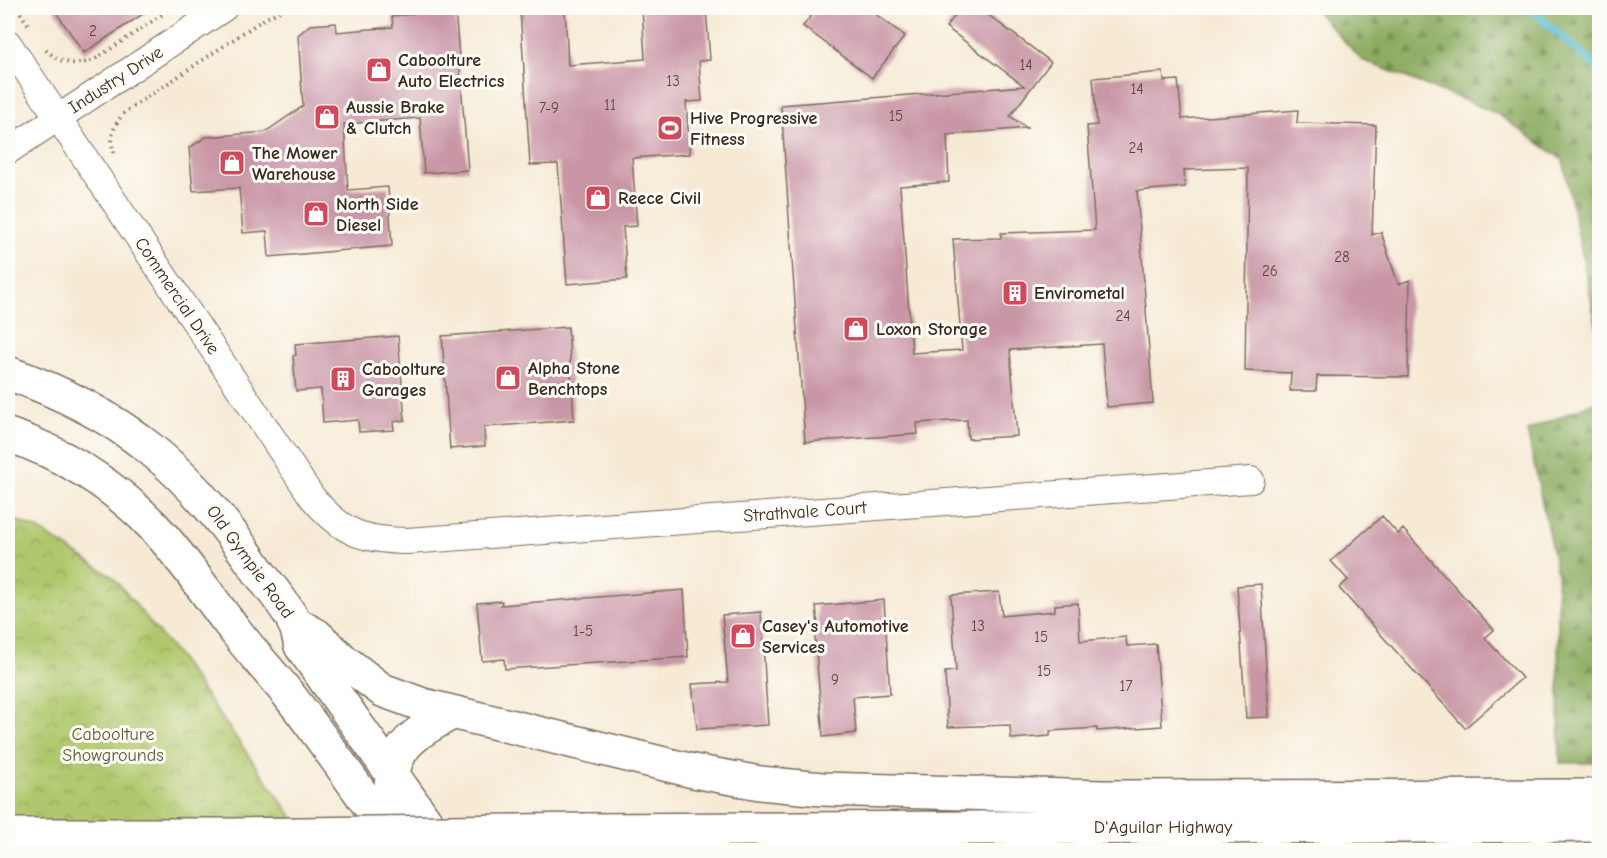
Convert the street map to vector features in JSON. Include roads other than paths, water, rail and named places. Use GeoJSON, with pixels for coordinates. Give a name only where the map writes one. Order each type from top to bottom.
{"type":"FeatureCollection","features":[{"type":"Feature","properties":{"kind":"main road","name":"Old Gympie Road"},"geometry":{"type":"LineString","coordinates":[[8,373],[46,388],[108,418],[152,448],[214,510],[294,623],[301,646],[446,850]]}},
{"type":"Feature","properties":{"kind":"main road"},"geometry":{"type":"LineString","coordinates":[[8,435],[47,451],[90,474],[121,497],[153,526],[293,700],[399,849]]}},
{"type":"Feature","properties":{"kind":"main road"},"geometry":{"type":"LineString","coordinates":[[294,623],[316,635],[344,661],[382,690],[451,713],[693,771],[760,783],[822,789],[1102,797],[1599,796]]}},
{"type":"Feature","properties":{"kind":"main road"},"geometry":{"type":"LineString","coordinates":[[399,849],[392,810],[392,773],[402,749],[421,732],[451,713]]}},
{"type":"Feature","properties":{"kind":"main road","name":"D'Aguilar Highway"},"geometry":{"type":"LineString","coordinates":[[8,835],[1599,825]]}},
{"type":"Feature","properties":{"kind":"street","name":"Industry Drive"},"geometry":{"type":"LineString","coordinates":[[8,151],[224,8]]}},
{"type":"Feature","properties":{"kind":"street","name":"Commercial Drive"},"geometry":{"type":"LineString","coordinates":[[8,43],[312,497],[325,513],[343,527],[360,536]]}},
{"type":"Feature","properties":{"kind":"street","name":"Strathvale Court"},"geometry":{"type":"LineString","coordinates":[[360,536],[382,541],[407,541],[1251,480]]}},
{"type":"Feature","properties":{"kind":"waterway"},"geometry":{"type":"LineString","coordinates":[[1528,8],[1586,57],[1600,72]]}},
{"type":"Feature","properties":{"kind":"place","name":"Caboolture Auto Electrics"},"geometry":{"type":"Point","coordinates":[379,70]}},
{"type":"Feature","properties":{"kind":"place","name":"Aussie Brake & Clutch"},"geometry":{"type":"Point","coordinates":[327,117]}},
{"type":"Feature","properties":{"kind":"place","name":"Hive Progressive Fitness"},"geometry":{"type":"Point","coordinates":[670,128]}},
{"type":"Feature","properties":{"kind":"place","name":"The Mower Warehouse"},"geometry":{"type":"Point","coordinates":[232,163]}},
{"type":"Feature","properties":{"kind":"place","name":"Reece Civil"},"geometry":{"type":"Point","coordinates":[598,198]}},
{"type":"Feature","properties":{"kind":"place","name":"North Side Diesel"},"geometry":{"type":"Point","coordinates":[316,214]}},
{"type":"Feature","properties":{"kind":"place","name":"Envirometal"},"geometry":{"type":"Point","coordinates":[1015,293]}},
{"type":"Feature","properties":{"kind":"place","name":"Loxon Storage"},"geometry":{"type":"Point","coordinates":[856,329]}},
{"type":"Feature","properties":{"kind":"place","name":"Alpha Stone Benchtops"},"geometry":{"type":"Point","coordinates":[508,378]}},
{"type":"Feature","properties":{"kind":"place","name":"Caboolture Garages"},"geometry":{"type":"Point","coordinates":[343,379]}},
{"type":"Feature","properties":{"kind":"place","name":"Casey's Automotive Services"},"geometry":{"type":"Point","coordinates":[743,636]}},
{"type":"Feature","properties":{"kind":"park label","name":"Caboolture Showgrounds"},"geometry":{"type":"Point","coordinates":[113,744]}}]}
